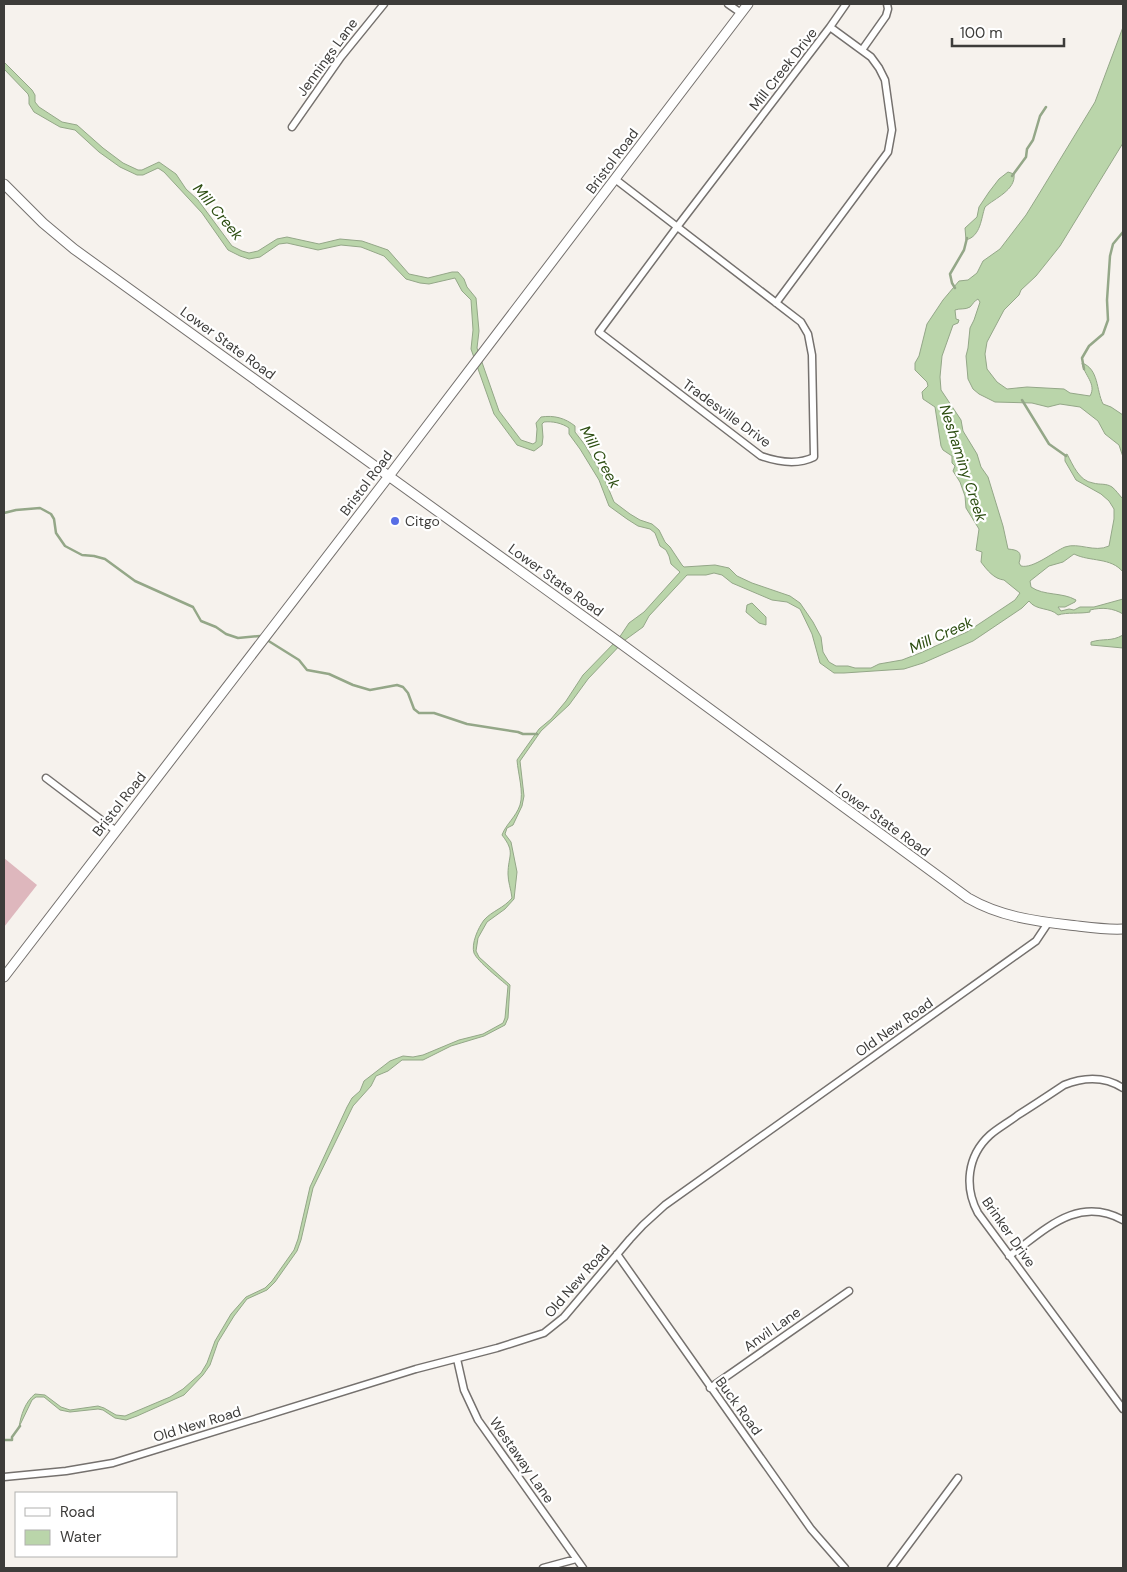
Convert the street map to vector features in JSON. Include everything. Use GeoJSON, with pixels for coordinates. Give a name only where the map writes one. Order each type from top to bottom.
{"type":"FeatureCollection","features":[{"type":"Feature","properties":{"kind":"main road","name":"Bristol Road"},"geometry":{"type":"LineString","coordinates":[[4,976],[389,476],[748,4]]}},
{"type":"Feature","properties":{"kind":"main road","name":"Lower State Road"},"geometry":{"type":"LineString","coordinates":[[4,184],[43,223],[74,250],[620,643],[968,898],[986,908],[1009,916],[1108,930],[1123,929]]}},
{"type":"Feature","properties":{"kind":"street","name":"Jennings Lane"},"geometry":{"type":"LineString","coordinates":[[292,127],[342,56],[384,4]]}},
{"type":"Feature","properties":{"kind":"street"},"geometry":{"type":"LineString","coordinates":[[728,4],[741,13]]}},
{"type":"Feature","properties":{"kind":"street"},"geometry":{"type":"LineString","coordinates":[[830,27],[846,4]]}},
{"type":"Feature","properties":{"kind":"street"},"geometry":{"type":"LineString","coordinates":[[862,50],[886,16],[887,4]]}},
{"type":"Feature","properties":{"kind":"street","name":"Mill Creek Drive"},"geometry":{"type":"LineString","coordinates":[[677,227],[830,27],[862,50],[871,57],[885,80],[892,130],[888,152],[776,302]]}},
{"type":"Feature","properties":{"kind":"street","name":"Tradesville Drive"},"geometry":{"type":"LineString","coordinates":[[615,179],[801,322],[808,334],[812,355],[814,457],[808,460],[791,462],[773,460],[761,456],[599,332],[677,227]]}},
{"type":"Feature","properties":{"kind":"street"},"geometry":{"type":"LineString","coordinates":[[46,778],[116,831]]}},
{"type":"Feature","properties":{"kind":"street","name":"Old New Road"},"geometry":{"type":"LineString","coordinates":[[4,1477],[66,1472],[113,1463],[364,1385],[526,1339],[552,1328],[564,1317],[642,1225],[665,1205],[1036,941],[1048,923]]}},
{"type":"Feature","properties":{"kind":"street","name":"Brinker Drive"},"geometry":{"type":"LineString","coordinates":[[1123,1088],[1112,1082],[1096,1078],[1075,1080],[1064,1085],[989,1136],[976,1152],[970,1172],[969,1189],[978,1213],[1123,1409]]}},
{"type":"Feature","properties":{"kind":"street"},"geometry":{"type":"LineString","coordinates":[[1009,1256],[1060,1219],[1075,1213],[1096,1211],[1116,1216],[1123,1220]]}},
{"type":"Feature","properties":{"kind":"street","name":"Buck Road"},"geometry":{"type":"LineString","coordinates":[[616,1254],[811,1529],[846,1568]]}},
{"type":"Feature","properties":{"kind":"street","name":"Anvil Lane"},"geometry":{"type":"LineString","coordinates":[[710,1388],[849,1291]]}},
{"type":"Feature","properties":{"kind":"street","name":"Westaway Lane"},"geometry":{"type":"LineString","coordinates":[[457,1359],[464,1390],[478,1420],[583,1568]]}},
{"type":"Feature","properties":{"kind":"street"},"geometry":{"type":"LineString","coordinates":[[891,1568],[958,1478]]}},
{"type":"Feature","properties":{"kind":"street"},"geometry":{"type":"LineString","coordinates":[[543,1568],[576,1559]]}},
{"type":"Feature","properties":{"kind":"shaded area"},"geometry":{"type":"Polygon","coordinates":[[[4,858],[37,885],[4,927],[4,858]]]}},
{"type":"Feature","properties":{"kind":"water","name":"Neshaminy Creek"},"geometry":{"type":"Polygon","coordinates":[[[1123,27],[1123,143],[1060,246],[1036,276],[1004,310],[987,342],[985,354],[987,369],[997,382],[1007,389],[1027,387],[1064,389],[1070,393],[1090,396],[1092,387],[1082,363],[1087,366],[1094,375],[1103,404],[1123,415],[1123,457],[1119,445],[1105,434],[1098,421],[1080,407],[1060,404],[1048,407],[1032,403],[995,402],[973,389],[968,379],[966,356],[970,328],[980,302],[978,299],[968,308],[955,310],[956,319],[959,320],[958,323],[953,325],[942,356],[940,377],[941,390],[961,420],[963,431],[988,477],[1008,549],[1020,554],[1019,563],[1021,566],[1037,563],[1065,547],[1103,548],[1109,546],[1114,509],[1101,494],[1076,480],[1065,461],[1065,455],[1067,454],[1080,476],[1088,482],[1110,486],[1123,499],[1123,572],[1113,564],[1074,554],[1063,562],[1049,566],[1030,581],[1031,587],[1036,590],[1076,600],[1065,607],[1058,607],[1061,611],[1074,610],[1080,607],[1094,607],[1123,599],[1123,614],[1115,610],[1103,608],[1090,610],[1090,612],[1086,613],[1058,615],[1035,606],[1029,601],[1022,608],[973,641],[923,663],[904,669],[834,673],[820,663],[812,634],[800,609],[787,602],[772,600],[732,583],[722,575],[714,573],[687,575],[649,616],[643,627],[625,640],[588,679],[569,705],[541,731],[520,761],[524,796],[522,806],[513,825],[507,828],[505,834],[511,842],[517,872],[514,899],[505,909],[487,922],[478,938],[476,951],[479,957],[510,985],[508,1018],[505,1025],[484,1036],[451,1046],[423,1060],[402,1060],[388,1071],[376,1076],[371,1086],[353,1106],[313,1188],[297,1251],[267,1290],[247,1299],[218,1342],[210,1365],[184,1395],[126,1420],[115,1418],[98,1409],[70,1412],[60,1410],[44,1397],[36,1397],[32,1400],[19,1427],[24,1409],[35,1394],[45,1395],[61,1407],[70,1410],[98,1406],[116,1415],[125,1416],[170,1397],[183,1389],[201,1373],[215,1341],[231,1314],[246,1297],[265,1288],[272,1281],[294,1250],[310,1187],[347,1107],[352,1098],[360,1091],[364,1081],[390,1061],[403,1056],[423,1055],[459,1040],[483,1034],[503,1023],[508,986],[480,961],[474,953],[473,945],[477,932],[484,920],[512,898],[508,880],[510,850],[502,835],[514,817],[521,800],[517,760],[539,729],[551,719],[566,701],[583,675],[619,638],[629,623],[644,612],[680,572],[671,564],[666,550],[660,546],[655,533],[650,529],[638,526],[609,506],[599,480],[569,434],[569,428],[557,423],[544,422],[542,424],[542,445],[534,451],[517,445],[494,414],[471,349],[473,330],[471,300],[462,291],[455,278],[429,284],[406,279],[384,256],[361,247],[341,245],[318,250],[287,243],[279,244],[260,257],[249,259],[240,256],[228,250],[202,213],[164,172],[158,168],[143,175],[137,175],[120,167],[99,152],[75,130],[60,127],[34,112],[29,104],[28,94],[4,69],[4,62],[32,90],[35,95],[35,102],[39,107],[62,122],[77,125],[123,163],[142,170],[159,162],[176,174],[232,246],[242,251],[249,253],[258,251],[277,239],[287,237],[319,244],[340,239],[362,241],[388,250],[409,274],[428,278],[458,272],[476,298],[479,331],[477,348],[499,411],[521,440],[533,444],[536,442],[536,423],[541,417],[555,417],[571,423],[575,426],[575,432],[585,445],[604,478],[614,502],[630,514],[652,524],[659,530],[665,542],[684,567],[715,565],[729,568],[737,576],[752,583],[790,596],[800,603],[813,622],[821,637],[823,652],[829,662],[836,666],[871,668],[879,664],[902,660],[967,632],[1015,600],[1020,593],[1004,580],[994,576],[981,562],[982,552],[976,550],[979,529],[966,508],[965,496],[960,482],[953,471],[955,466],[952,463],[952,456],[943,450],[941,446],[935,407],[923,399],[922,392],[928,386],[927,382],[915,370],[915,363],[919,356],[927,324],[943,300],[959,281],[968,280],[977,273],[983,261],[1000,249],[1026,215],[1039,194],[1095,102],[1123,27]]]}},
{"type":"Feature","properties":{"kind":"water"},"geometry":{"type":"Polygon","coordinates":[[[1008,172],[1014,174],[1012,185],[985,207],[978,231],[966,240],[965,228],[977,217],[979,207],[989,192],[999,179],[1008,172]]]}},
{"type":"Feature","properties":{"kind":"water"},"geometry":{"type":"Polygon","coordinates":[[[752,603],[766,617],[766,625],[759,623],[746,612],[747,605],[752,603]]]}},
{"type":"Feature","properties":{"kind":"water"},"geometry":{"type":"Polygon","coordinates":[[[1123,635],[1123,648],[1091,645],[1091,642],[1123,635]]]}},
{"type":"Feature","properties":{"kind":"waterway"},"geometry":{"type":"LineString","coordinates":[[1012,176],[1026,157],[1027,149],[1033,140],[1040,116],[1046,107]]}},
{"type":"Feature","properties":{"kind":"waterway"},"geometry":{"type":"LineString","coordinates":[[1084,369],[1082,358],[1089,346],[1103,334],[1108,320],[1107,300],[1110,256],[1113,244],[1123,232]]}},
{"type":"Feature","properties":{"kind":"waterway"},"geometry":{"type":"LineString","coordinates":[[955,288],[950,274],[964,250],[967,238]]}},
{"type":"Feature","properties":{"kind":"waterway"},"geometry":{"type":"LineString","coordinates":[[1022,400],[1049,444],[1066,456]]}},
{"type":"Feature","properties":{"kind":"waterway"},"geometry":{"type":"LineString","coordinates":[[4,513],[40,508],[51,514],[54,519],[56,533],[65,546],[82,555],[105,559],[135,581],[193,607],[201,621],[216,627],[226,634],[238,638],[260,636],[262,638]]}},
{"type":"Feature","properties":{"kind":"waterway"},"geometry":{"type":"LineString","coordinates":[[267,640],[299,660],[307,670],[329,674],[353,685],[370,690],[397,685],[403,687],[408,693],[414,709],[419,713],[434,713],[467,724],[523,734],[537,734]]}},
{"type":"Feature","properties":{"kind":"waterway"},"geometry":{"type":"LineString","coordinates":[[4,1440],[12,1440],[20,1426]]}},
{"type":"Feature","properties":{"kind":"place","name":"Citgo"},"geometry":{"type":"Point","coordinates":[395,521]}},
{"type":"Feature","properties":{"kind":"water label","name":"Mill Creek"},"geometry":{"type":"Point","coordinates":[218,212]}},
{"type":"Feature","properties":{"kind":"water label","name":"Mill Creek"},"geometry":{"type":"Point","coordinates":[600,457]}},
{"type":"Feature","properties":{"kind":"water label","name":"Mill Creek"},"geometry":{"type":"Point","coordinates":[941,635]}}]}
